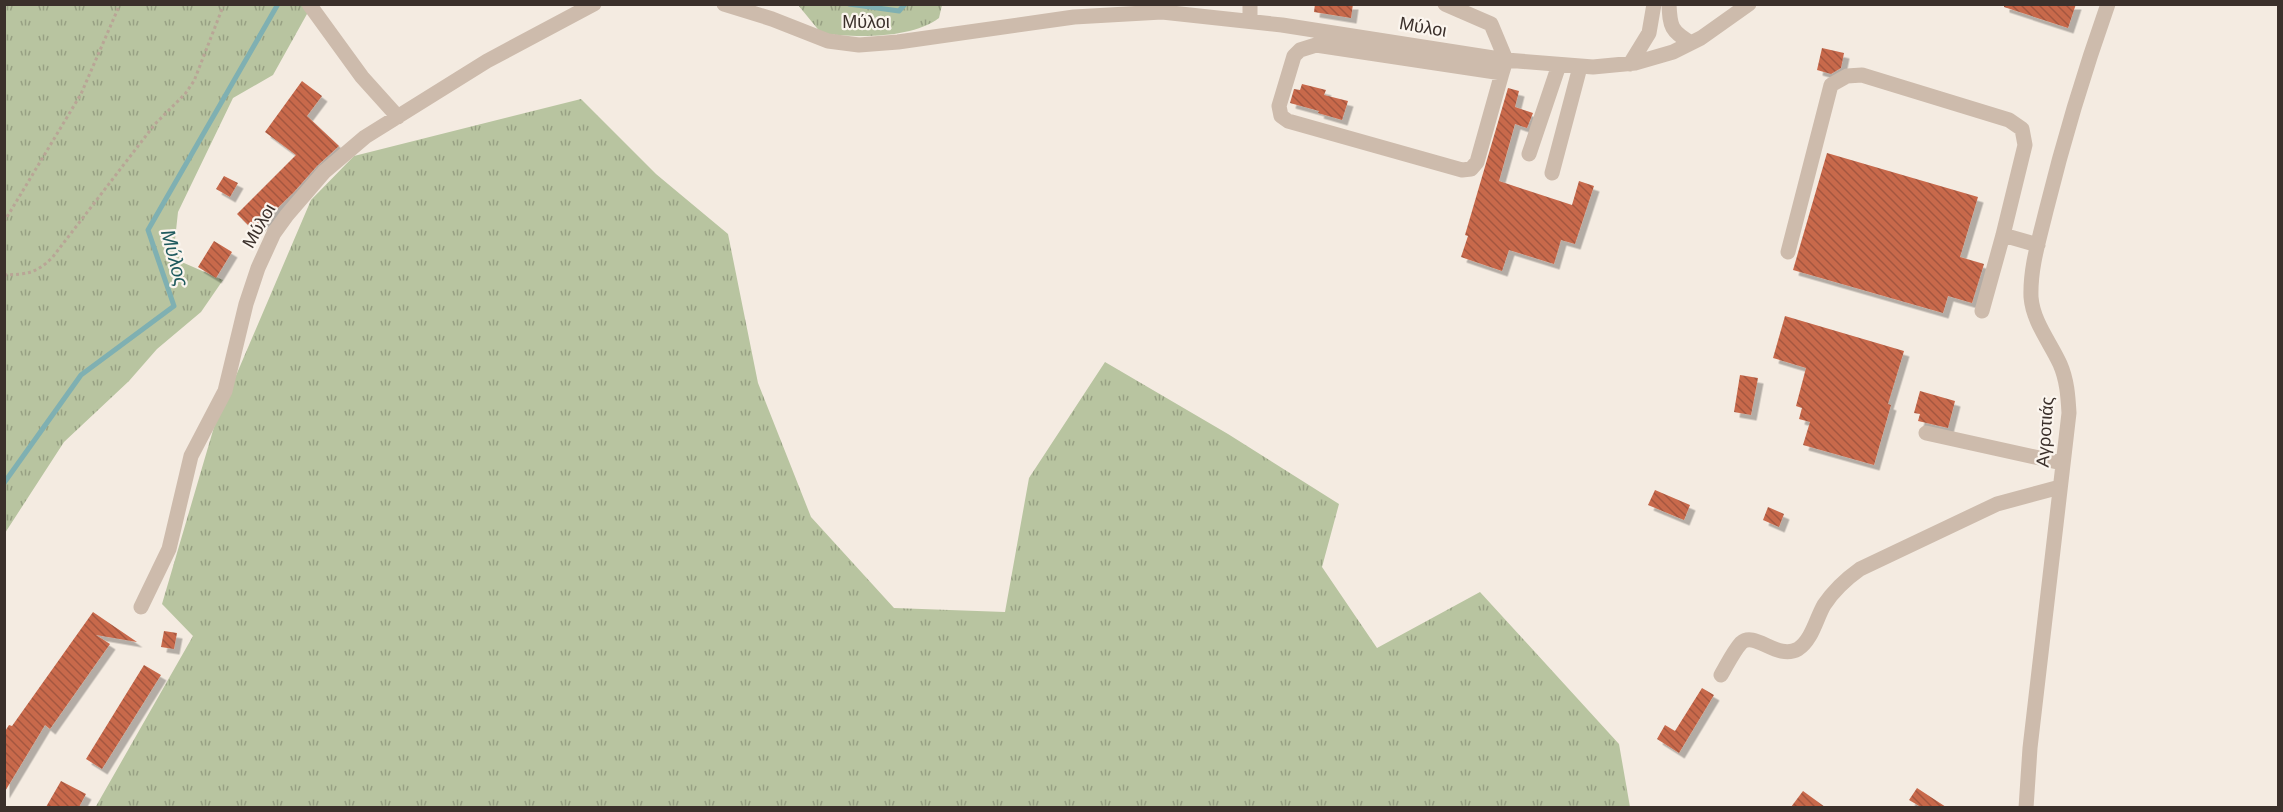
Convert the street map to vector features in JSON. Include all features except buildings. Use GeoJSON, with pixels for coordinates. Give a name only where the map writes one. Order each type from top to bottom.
{"type":"FeatureCollection","features":[{"type":"Feature","properties":{"kind":"street"},"geometry":{"type":"LineString","coordinates":[[309,4],[362,77],[398,117]]}},
{"type":"Feature","properties":{"kind":"street","name":"Μύλοι"},"geometry":{"type":"LineString","coordinates":[[141,607],[169,549],[191,456],[225,391],[252,282],[271,240],[292,208],[324,172],[365,137],[498,55],[594,4]]}},
{"type":"Feature","properties":{"kind":"street","name":"Μύλοι"},"geometry":{"type":"LineString","coordinates":[[724,4],[772,19],[828,41],[860,45],[898,42],[1033,22],[1129,13],[1177,13],[1250,21],[1504,66],[1580,67],[1630,64],[1666,55],[1691,43],[1749,4]]}},
{"type":"Feature","properties":{"kind":"street"},"geometry":{"type":"LineString","coordinates":[[1250,21],[1251,4]]}},
{"type":"Feature","properties":{"kind":"street"},"geometry":{"type":"LineString","coordinates":[[1445,4],[1491,24],[1504,66],[1477,162],[1471,169],[1466,171],[1284,119],[1279,111],[1294,56],[1300,50],[1316,45],[1504,66]]}},
{"type":"Feature","properties":{"kind":"street"},"geometry":{"type":"LineString","coordinates":[[1630,64],[1649,33],[1654,4]]}},
{"type":"Feature","properties":{"kind":"street"},"geometry":{"type":"LineString","coordinates":[[1669,4],[1672,28],[1691,43]]}},
{"type":"Feature","properties":{"kind":"street","name":"Αγροτιάς"},"geometry":{"type":"LineString","coordinates":[[2026,807],[2030,747],[2068,413],[2067,388],[2061,366],[2038,324],[2032,300],[2031,276],[2072,114],[2108,4]]}},
{"type":"Feature","properties":{"kind":"street"},"geometry":{"type":"LineString","coordinates":[[1529,154],[1559,65]]}},
{"type":"Feature","properties":{"kind":"street"},"geometry":{"type":"LineString","coordinates":[[1552,173],[1580,67]]}},
{"type":"Feature","properties":{"kind":"street"},"geometry":{"type":"LineString","coordinates":[[1788,252],[1831,85],[1840,79],[1862,75],[2009,120],[2022,129],[2025,145],[1982,310]]}},
{"type":"Feature","properties":{"kind":"street"},"geometry":{"type":"LineString","coordinates":[[2003,235],[2038,245]]}},
{"type":"Feature","properties":{"kind":"street"},"geometry":{"type":"LineString","coordinates":[[1926,433],[2062,463]]}},
{"type":"Feature","properties":{"kind":"street"},"geometry":{"type":"LineString","coordinates":[[1721,675],[1739,646],[1746,640],[1754,640],[1785,653],[1802,646],[1830,597],[1849,577],[1866,565],[1996,504],[2060,487]]}},
{"type":"Feature","properties":{"kind":"path"},"geometry":{"type":"LineString","coordinates":[[4,222],[81,94],[120,4]]}},
{"type":"Feature","properties":{"kind":"path"},"geometry":{"type":"LineString","coordinates":[[4,276],[24,274],[40,269],[52,258],[155,124],[185,94],[198,72],[224,4]]}},
{"type":"Feature","properties":{"kind":"green space"},"geometry":{"type":"Polygon","coordinates":[[[5,5],[312,5],[273,75],[233,98],[178,212],[174,249],[184,263],[223,280],[201,312],[157,349],[129,381],[64,442],[5,533],[5,5]]]}},
{"type":"Feature","properties":{"kind":"green space"},"geometry":{"type":"Polygon","coordinates":[[[798,5],[942,5],[939,18],[914,30],[882,35],[850,36],[821,33],[798,5]]]}},
{"type":"Feature","properties":{"kind":"green space"},"geometry":{"type":"Polygon","coordinates":[[[581,99],[656,174],[728,234],[758,383],[811,517],[894,608],[1005,612],[1029,478],[1105,362],[1228,434],[1339,504],[1322,567],[1377,648],[1480,592],[1619,744],[1630,807],[95,808],[193,636],[162,604],[214,427],[311,200],[354,156],[581,99]]]}},
{"type":"Feature","properties":{"kind":"waterway","name":"Μύλος"},"geometry":{"type":"LineString","coordinates":[[4,483],[81,375],[174,306],[148,230],[278,4]]}},
{"type":"Feature","properties":{"kind":"waterway","name":"Μύλος"},"geometry":{"type":"LineString","coordinates":[[849,4],[899,11],[905,4]]}}]}
